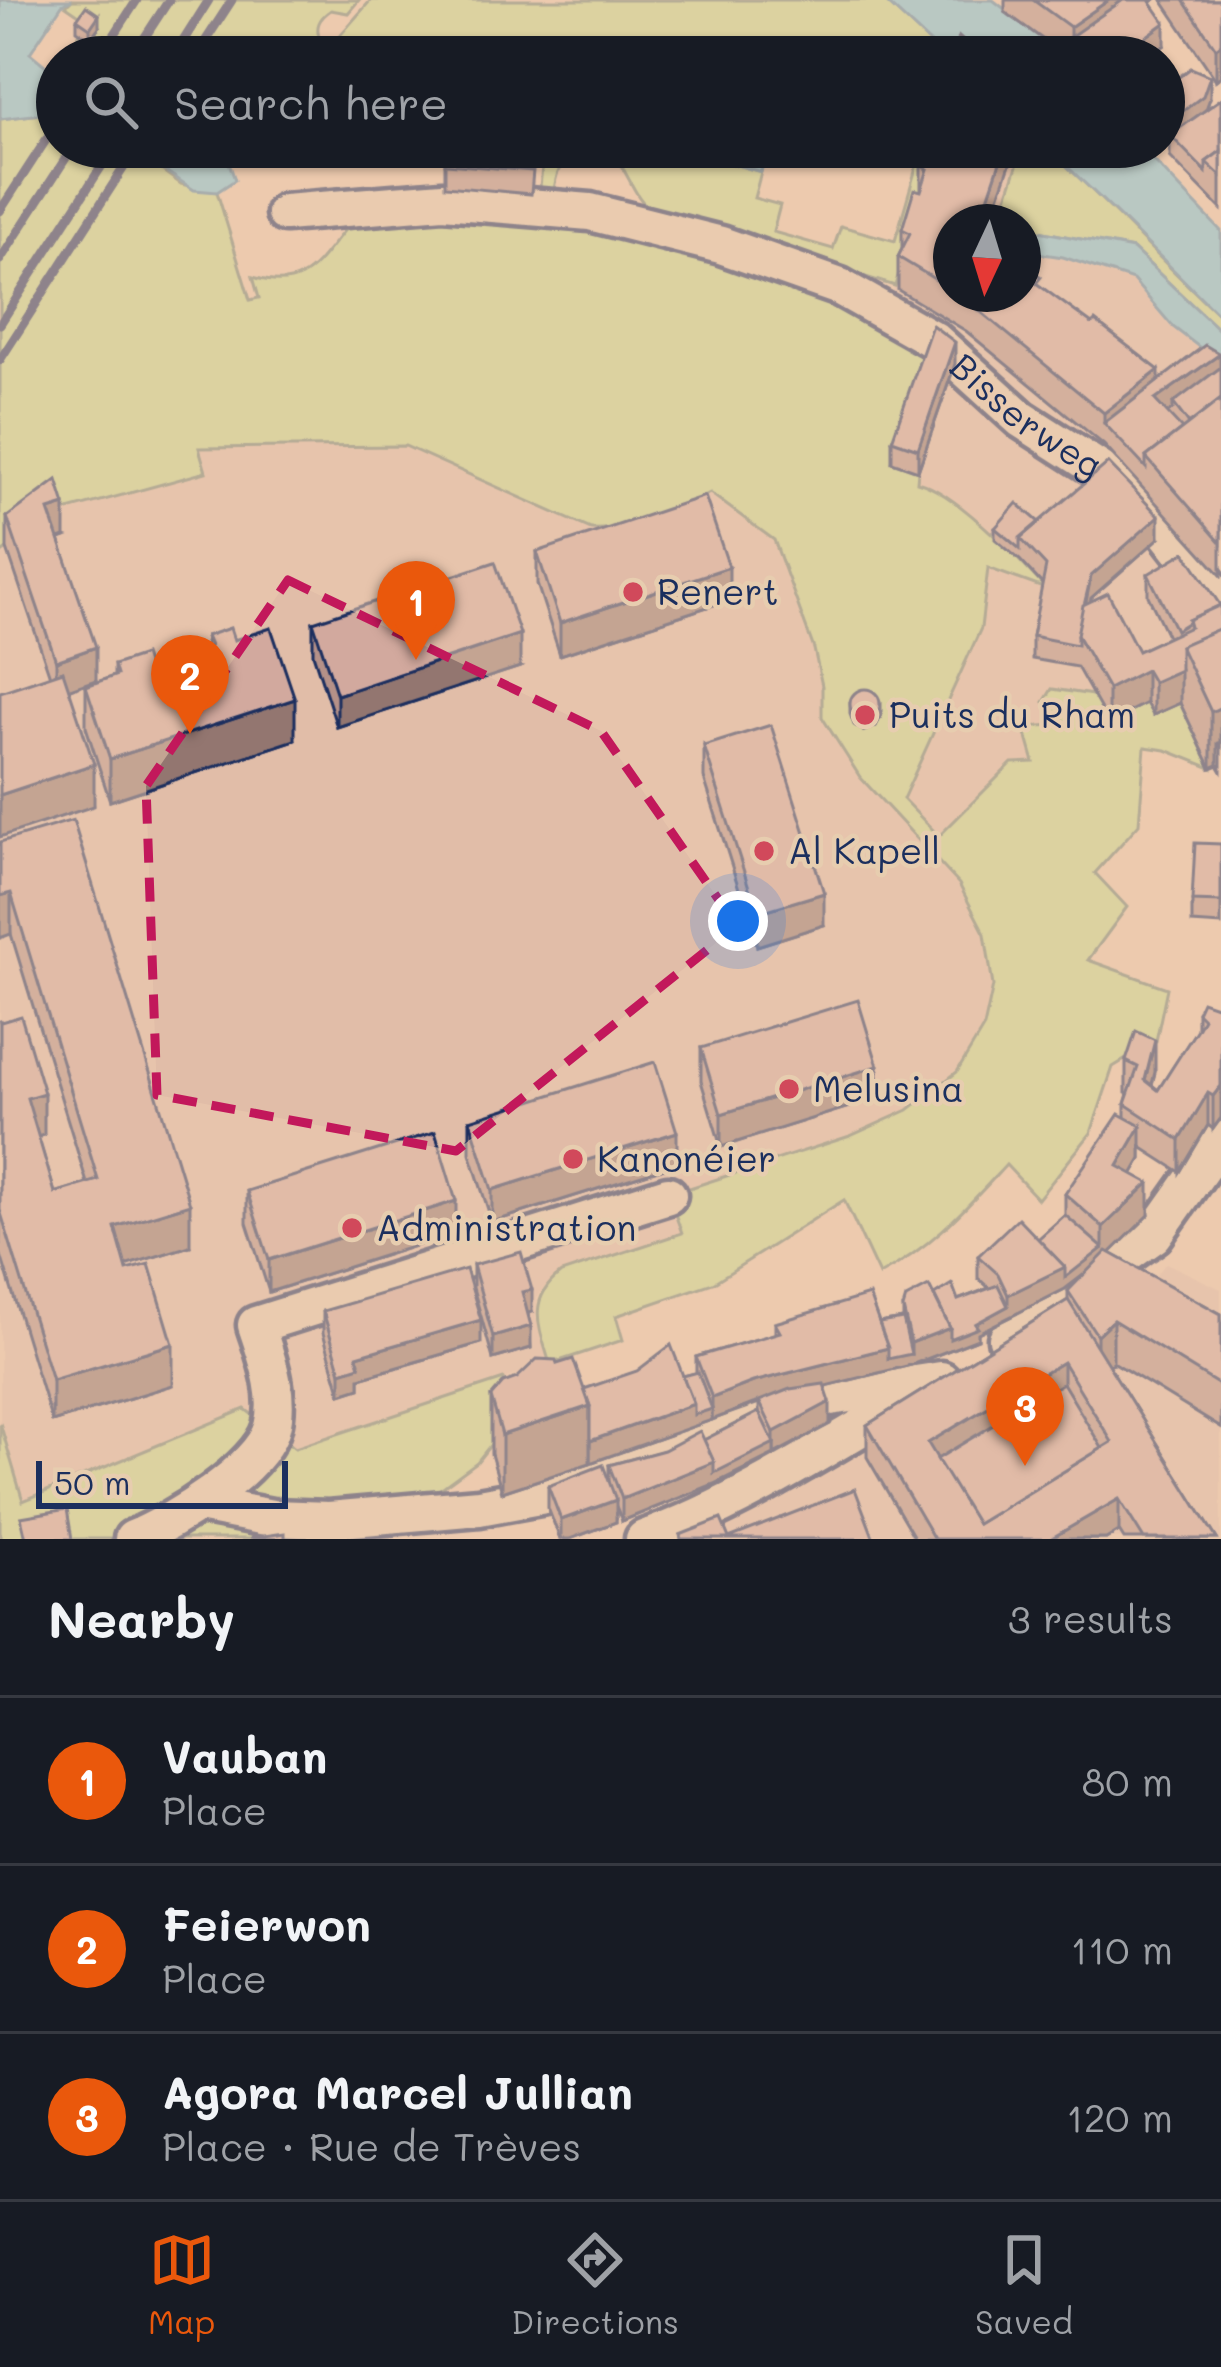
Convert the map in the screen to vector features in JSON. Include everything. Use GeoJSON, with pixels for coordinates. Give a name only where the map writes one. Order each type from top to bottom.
{"type":"FeatureCollection","features":[{"type":"Feature","properties":{"kind":"street","name":"Bisserweg"},"geometry":{"type":"LineString","coordinates":[[285,213],[443,200],[592,197],[841,286],[934,340],[1021,418],[1116,480],[1168,533],[1221,602]]}},
{"type":"Feature","properties":{"kind":"street"},"geometry":{"type":"LineString","coordinates":[[644,1539],[687,1524],[768,1481],[1036,1321],[1154,1235],[1221,1140]]}},
{"type":"Feature","properties":{"kind":"street"},"geometry":{"type":"LineString","coordinates":[[133,1539],[199,1504],[246,1464],[272,1429],[273,1377],[256,1325],[668,1195]]}},
{"type":"Feature","properties":{"kind":"street"},"geometry":{"type":"LineString","coordinates":[[199,1504],[272,1518],[328,1520],[479,1508],[544,1495],[661,1457],[785,1404],[941,1381]]}},
{"type":"Feature","properties":{"kind":"highlighted area"},"geometry":{"type":"Polygon","coordinates":[[[288,580],[601,731],[737,926],[456,1151],[157,1095],[146,786],[288,580]]]}},
{"type":"Feature","properties":{"kind":"shaded area"},"geometry":{"type":"Polygon","coordinates":[[[930,168],[1016,168],[1005,204],[933,204],[933,312],[1041,312],[1041,254],[1063,257],[1133,280],[1173,327],[1221,364],[1221,770],[1145,703],[1108,722],[1070,724],[1035,762],[1012,763],[938,837],[903,799],[981,628],[988,567],[1043,587],[1020,560],[892,462],[887,311],[930,168]]]}},
{"type":"Feature","properties":{"kind":"shaded area"},"geometry":{"type":"Polygon","coordinates":[[[405,446],[591,529],[624,530],[654,522],[710,493],[774,540],[814,649],[822,686],[822,717],[860,777],[959,884],[985,934],[993,986],[984,1027],[957,1072],[908,1110],[850,1136],[668,1195],[683,1233],[547,1284],[537,1298],[536,1317],[550,1364],[295,1448],[244,1409],[22,1501],[0,1423],[0,554],[57,513],[206,471],[198,448],[405,446]]]}},
{"type":"Feature","properties":{"kind":"shaded area"},"geometry":{"type":"Polygon","coordinates":[[[1166,1263],[1221,1289],[1221,1539],[692,1539],[1154,1278],[1166,1263]]]}},
{"type":"Feature","properties":{"kind":"green space"},"geometry":{"type":"Polygon","coordinates":[[[72,0],[359,0],[348,13],[331,10],[323,16],[319,36],[89,36],[85,19],[66,6],[72,0]]]}},
{"type":"Feature","properties":{"kind":"green space"},"geometry":{"type":"Polygon","coordinates":[[[371,0],[884,0],[923,36],[339,36],[371,0]]]}},
{"type":"Feature","properties":{"kind":"green space"},"geometry":{"type":"Polygon","coordinates":[[[36,115],[36,168],[159,168],[181,184],[217,192],[250,300],[259,298],[253,277],[287,281],[299,277],[320,261],[350,224],[443,215],[589,227],[718,257],[838,297],[932,348],[892,462],[918,471],[917,482],[968,512],[1046,589],[988,568],[981,628],[903,799],[939,836],[1012,763],[1034,762],[1024,727],[1068,724],[1044,702],[1052,689],[1146,703],[1153,715],[1180,703],[1211,768],[1145,747],[1139,824],[1095,873],[1127,907],[1088,960],[1167,988],[1156,1041],[1113,1067],[1091,1133],[1038,1199],[1006,1165],[931,1240],[879,1275],[844,1200],[713,1283],[616,1316],[623,1340],[550,1364],[538,1315],[543,1293],[561,1273],[682,1233],[668,1195],[850,1136],[908,1110],[957,1072],[984,1027],[993,986],[985,934],[959,884],[860,777],[822,717],[822,686],[814,649],[774,540],[710,493],[638,524],[591,529],[405,446],[199,448],[206,472],[57,513],[0,554],[0,119],[36,115]]]}},
{"type":"Feature","properties":{"kind":"green space"},"geometry":{"type":"Polygon","coordinates":[[[542,168],[560,168],[553,198],[539,197],[542,168]]]}},
{"type":"Feature","properties":{"kind":"green space"},"geometry":{"type":"Polygon","coordinates":[[[622,168],[747,168],[761,172],[754,198],[780,205],[773,232],[833,249],[841,226],[895,241],[916,168],[930,168],[895,286],[654,212],[622,168]]]}},
{"type":"Feature","properties":{"kind":"green space"},"geometry":{"type":"Polygon","coordinates":[[[1016,168],[1069,168],[1221,317],[1221,332],[1133,249],[1041,231],[1041,204],[1005,204],[1016,168]]]}},
{"type":"Feature","properties":{"kind":"green space"},"geometry":{"type":"Polygon","coordinates":[[[504,1379],[514,1415],[477,1462],[402,1517],[329,1520],[275,1539],[0,1539],[0,1423],[23,1501],[245,1409],[295,1448],[504,1379]]]}},
{"type":"Feature","properties":{"kind":"water"},"geometry":{"type":"Polygon","coordinates":[[[0,0],[72,0],[62,5],[41,36],[36,36],[30,53],[36,58],[36,115],[0,119],[0,0]]]}},
{"type":"Feature","properties":{"kind":"water"},"geometry":{"type":"Polygon","coordinates":[[[884,0],[993,0],[1040,36],[923,36],[884,0]]]}},
{"type":"Feature","properties":{"kind":"water"},"geometry":{"type":"Polygon","coordinates":[[[161,168],[231,168],[235,180],[217,192],[194,190],[161,168]]]}},
{"type":"Feature","properties":{"kind":"water"},"geometry":{"type":"Polygon","coordinates":[[[1068,168],[1161,168],[1221,231],[1221,317],[1068,168]]]}},
{"type":"Feature","properties":{"kind":"water"},"geometry":{"type":"Polygon","coordinates":[[[1041,231],[1133,249],[1221,332],[1221,364],[1173,327],[1133,280],[1041,254],[1041,231]]]}},
{"type":"Feature","properties":{"kind":"building"},"geometry":{"type":"Polygon","coordinates":[[[1033,0],[1109,0],[1070,27],[1033,0]]]}},
{"type":"Feature","properties":{"kind":"building"},"geometry":{"type":"Polygon","coordinates":[[[1123,0],[1149,0],[1165,23],[1147,36],[1071,36],[1123,0]]]}},
{"type":"Feature","properties":{"kind":"building"},"geometry":{"type":"Polygon","coordinates":[[[1183,0],[1221,0],[1221,44],[1216,48],[1183,0]]]}},
{"type":"Feature","properties":{"kind":"building"},"geometry":{"type":"Polygon","coordinates":[[[86,6],[99,15],[90,28],[77,19],[86,6]]]}},
{"type":"Feature","properties":{"kind":"building"},"geometry":{"type":"Polygon","coordinates":[[[1191,68],[1210,76],[1203,96],[1185,110],[1185,72],[1191,68]]]}},
{"type":"Feature","properties":{"kind":"building"},"geometry":{"type":"Polygon","coordinates":[[[1221,99],[1221,151],[1206,162],[1206,172],[1185,150],[1185,124],[1221,99]]]}},
{"type":"Feature","properties":{"kind":"building"},"geometry":{"type":"Polygon","coordinates":[[[1221,151],[1221,176],[1206,162],[1221,151]]]}},
{"type":"Feature","properties":{"kind":"building"},"geometry":{"type":"Polygon","coordinates":[[[926,168],[998,168],[986,204],[933,204],[933,278],[898,257],[910,233],[902,229],[914,189],[921,191],[926,168]]]}},
{"type":"Feature","properties":{"kind":"building"},"geometry":{"type":"Polygon","coordinates":[[[1041,287],[1159,370],[1104,413],[981,312],[1041,312],[1041,287]]]}},
{"type":"Feature","properties":{"kind":"building"},"geometry":{"type":"Polygon","coordinates":[[[932,325],[955,342],[918,449],[892,440],[932,325]]]}},
{"type":"Feature","properties":{"kind":"building"},"geometry":{"type":"Polygon","coordinates":[[[1205,345],[1220,354],[1155,400],[1182,429],[1146,457],[1146,468],[1104,423],[1205,345]]]}},
{"type":"Feature","properties":{"kind":"building"},"geometry":{"type":"Polygon","coordinates":[[[1221,367],[1221,399],[1189,424],[1173,403],[1221,367]]]}},
{"type":"Feature","properties":{"kind":"building"},"geometry":{"type":"Polygon","coordinates":[[[1221,399],[1221,543],[1146,457],[1221,399]]]}},
{"type":"Feature","properties":{"kind":"building"},"geometry":{"type":"Polygon","coordinates":[[[1108,463],[1159,516],[1091,576],[1077,645],[1032,636],[1046,566],[1020,538],[1108,463]]]}},
{"type":"Feature","properties":{"kind":"building"},"geometry":{"type":"Polygon","coordinates":[[[57,480],[65,505],[49,510],[96,647],[56,661],[7,517],[57,480]]]}},
{"type":"Feature","properties":{"kind":"building"},"geometry":{"type":"Polygon","coordinates":[[[705,496],[729,567],[560,623],[537,552],[705,496]]]}},
{"type":"Feature","properties":{"kind":"building"},"geometry":{"type":"Polygon","coordinates":[[[1017,503],[1039,522],[1020,538],[1020,549],[995,528],[1017,503]]]}},
{"type":"Feature","properties":{"kind":"building"},"geometry":{"type":"Polygon","coordinates":[[[1185,552],[1220,605],[1176,630],[1148,574],[1185,552]]]}},
{"type":"Feature","properties":{"kind":"building"},"geometry":{"type":"Polygon","coordinates":[[[495,562],[520,634],[337,695],[313,622],[495,562]]]}},
{"type":"Feature","properties":{"kind":"building"},"geometry":{"type":"Polygon","coordinates":[[[1108,593],[1138,651],[1190,627],[1188,620],[1221,605],[1221,628],[1180,646],[1180,670],[1153,682],[1146,670],[1108,689],[1077,635],[1083,605],[1108,593]]]}},
{"type":"Feature","properties":{"kind":"building"},"geometry":{"type":"Polygon","coordinates":[[[230,628],[234,640],[271,628],[295,699],[110,759],[86,686],[117,675],[114,665],[144,655],[148,667],[210,646],[206,636],[230,628]]]}},
{"type":"Feature","properties":{"kind":"building"},"geometry":{"type":"Polygon","coordinates":[[[1221,628],[1221,707],[1211,712],[1180,646],[1221,628]]]}},
{"type":"Feature","properties":{"kind":"building"},"geometry":{"type":"Polygon","coordinates":[[[63,671],[94,764],[0,795],[0,692],[63,671]]]}},
{"type":"Feature","properties":{"kind":"building"},"geometry":{"type":"Polygon","coordinates":[[[865,689],[876,693],[880,704],[876,715],[865,719],[854,715],[850,704],[854,693],[865,689]]]}},
{"type":"Feature","properties":{"kind":"building","name":"Al Kapell"},"geometry":{"type":"Polygon","coordinates":[[[771,725],[824,893],[757,913],[704,746],[771,725]]]}},
{"type":"Feature","properties":{"kind":"building"},"geometry":{"type":"Polygon","coordinates":[[[73,820],[190,1204],[115,1227],[127,1270],[149,1264],[173,1344],[52,1380],[0,1210],[0,1020],[21,1016],[44,1093],[27,1098],[55,1193],[98,1180],[11,893],[0,896],[0,842],[73,820]]]}},
{"type":"Feature","properties":{"kind":"building"},"geometry":{"type":"Polygon","coordinates":[[[1195,843],[1221,844],[1221,902],[1192,901],[1195,843]]]}},
{"type":"Feature","properties":{"kind":"building"},"geometry":{"type":"Polygon","coordinates":[[[1221,996],[1221,1086],[1213,1096],[1208,1093],[1180,1140],[1125,1104],[1138,1067],[1126,1061],[1136,1031],[1155,1040],[1145,1080],[1158,1090],[1203,1018],[1197,1012],[1202,1001],[1219,1007],[1221,996]]]}},
{"type":"Feature","properties":{"kind":"building"},"geometry":{"type":"Polygon","coordinates":[[[858,1000],[878,1066],[721,1114],[701,1048],[858,1000]]]}},
{"type":"Feature","properties":{"kind":"building"},"geometry":{"type":"Polygon","coordinates":[[[655,1062],[677,1132],[492,1190],[470,1120],[655,1062]]]}},
{"type":"Feature","properties":{"kind":"building"},"geometry":{"type":"Polygon","coordinates":[[[1119,1114],[1141,1126],[1118,1166],[1149,1183],[1103,1227],[1065,1194],[1119,1114]]]}},
{"type":"Feature","properties":{"kind":"building"},"geometry":{"type":"Polygon","coordinates":[[[435,1132],[456,1201],[269,1260],[247,1191],[435,1132]]]}},
{"type":"Feature","properties":{"kind":"building"},"geometry":{"type":"Polygon","coordinates":[[[1065,1215],[1103,1248],[1065,1278],[1065,1267],[1038,1239],[1065,1215]]]}},
{"type":"Feature","properties":{"kind":"building"},"geometry":{"type":"Polygon","coordinates":[[[1018,1218],[1065,1267],[1008,1295],[998,1274],[978,1256],[1018,1218]]]}},
{"type":"Feature","properties":{"kind":"building"},"geometry":{"type":"Polygon","coordinates":[[[1107,1251],[1221,1314],[1221,1386],[1113,1320],[1097,1335],[1068,1291],[1107,1251]]]}},
{"type":"Feature","properties":{"kind":"building"},"geometry":{"type":"Polygon","coordinates":[[[521,1252],[532,1290],[522,1292],[531,1326],[493,1337],[473,1265],[521,1252]]]}},
{"type":"Feature","properties":{"kind":"building"},"geometry":{"type":"Polygon","coordinates":[[[466,1269],[481,1320],[357,1356],[360,1366],[341,1372],[323,1311],[466,1269]]]}},
{"type":"Feature","properties":{"kind":"building"},"geometry":{"type":"Polygon","coordinates":[[[952,1284],[958,1300],[998,1285],[1008,1306],[975,1324],[978,1328],[950,1339],[950,1328],[934,1295],[952,1284]]]}},
{"type":"Feature","properties":{"kind":"building"},"geometry":{"type":"Polygon","coordinates":[[[929,1286],[950,1328],[911,1343],[903,1308],[906,1298],[929,1286]]]}},
{"type":"Feature","properties":{"kind":"building"},"geometry":{"type":"Polygon","coordinates":[[[869,1295],[888,1348],[753,1382],[712,1398],[696,1357],[780,1332],[775,1323],[869,1295]]]}},
{"type":"Feature","properties":{"kind":"building"},"geometry":{"type":"Polygon","coordinates":[[[1068,1300],[1217,1539],[1144,1539],[1119,1499],[1050,1539],[934,1539],[867,1425],[1068,1300]],[[1063,1362],[928,1443],[977,1524],[1112,1442],[1063,1362]]]}},
{"type":"Feature","properties":{"kind":"building"},"geometry":{"type":"Polygon","coordinates":[[[903,1319],[911,1354],[888,1359],[879,1323],[903,1319]]]}},
{"type":"Feature","properties":{"kind":"building"},"geometry":{"type":"Polygon","coordinates":[[[671,1345],[694,1404],[590,1441],[590,1406],[584,1389],[637,1371],[671,1345]]]}},
{"type":"Feature","properties":{"kind":"building"},"geometry":{"type":"Polygon","coordinates":[[[537,1359],[556,1360],[557,1364],[573,1359],[590,1406],[502,1435],[491,1397],[537,1359]]]}},
{"type":"Feature","properties":{"kind":"building"},"geometry":{"type":"Polygon","coordinates":[[[698,1372],[712,1409],[694,1415],[683,1376],[698,1372]]]}},
{"type":"Feature","properties":{"kind":"building"},"geometry":{"type":"Polygon","coordinates":[[[1063,1383],[1102,1448],[977,1524],[937,1459],[1063,1383]]]}},
{"type":"Feature","properties":{"kind":"building"},"geometry":{"type":"Polygon","coordinates":[[[824,1384],[830,1402],[774,1432],[759,1401],[790,1389],[824,1384]]]}},
{"type":"Feature","properties":{"kind":"building"},"geometry":{"type":"Polygon","coordinates":[[[759,1412],[774,1443],[714,1473],[704,1440],[759,1412]]]}},
{"type":"Feature","properties":{"kind":"building"},"geometry":{"type":"Polygon","coordinates":[[[700,1431],[714,1462],[622,1499],[609,1465],[664,1450],[700,1431]]]}},
{"type":"Feature","properties":{"kind":"building"},"geometry":{"type":"Polygon","coordinates":[[[603,1465],[616,1500],[561,1520],[548,1486],[603,1465]]]}},
{"type":"Feature","properties":{"kind":"building"},"geometry":{"type":"Polygon","coordinates":[[[855,1489],[874,1539],[681,1539],[680,1535],[721,1519],[729,1538],[855,1489]]]}},
{"type":"Feature","properties":{"kind":"building"},"geometry":{"type":"Polygon","coordinates":[[[67,1509],[72,1539],[26,1539],[21,1517],[67,1509]]]}},
{"type":"Feature","properties":{"kind":"building"},"geometry":{"type":"Polygon","coordinates":[[[285,1533],[285,1539],[250,1538],[285,1533]]]}},
{"type":"Feature","properties":{"kind":"railway"},"geometry":{"type":"LineString","coordinates":[[114,36],[137,0]]}},
{"type":"Feature","properties":{"kind":"railway"},"geometry":{"type":"LineString","coordinates":[[146,36],[169,0]]}},
{"type":"Feature","properties":{"kind":"railway"},"geometry":{"type":"LineString","coordinates":[[186,36],[209,0]]}},
{"type":"Feature","properties":{"kind":"railway"},"geometry":{"type":"LineString","coordinates":[[209,36],[232,0]]}},
{"type":"Feature","properties":{"kind":"railway"},"geometry":{"type":"LineString","coordinates":[[0,211],[36,155]]}},
{"type":"Feature","properties":{"kind":"railway"},"geometry":{"type":"LineString","coordinates":[[0,260],[59,168]]}},
{"type":"Feature","properties":{"kind":"railway"},"geometry":{"type":"LineString","coordinates":[[0,324],[100,168]]}},
{"type":"Feature","properties":{"kind":"railway"},"geometry":{"type":"LineString","coordinates":[[0,360],[123,168]]}},
{"type":"Feature","properties":{"kind":"place","name":"Renert"},"geometry":{"type":"Point","coordinates":[633,592]}},
{"type":"Feature","properties":{"kind":"place","name":"Vauban"},"geometry":{"type":"Point","coordinates":[416,660]}},
{"type":"Feature","properties":{"kind":"place","name":"Puits du Rham"},"geometry":{"type":"Point","coordinates":[865,715]}},
{"type":"Feature","properties":{"kind":"place","name":"Feierwon"},"geometry":{"type":"Point","coordinates":[190,734]}},
{"type":"Feature","properties":{"kind":"place","name":"Al Kapell"},"geometry":{"type":"Point","coordinates":[764,851]}},
{"type":"Feature","properties":{"kind":"place","name":"Melusina"},"geometry":{"type":"Point","coordinates":[789,1089]}},
{"type":"Feature","properties":{"kind":"place","name":"Kanonéier"},"geometry":{"type":"Point","coordinates":[573,1159]}},
{"type":"Feature","properties":{"kind":"place","name":"Administration"},"geometry":{"type":"Point","coordinates":[352,1228]}},
{"type":"Feature","properties":{"kind":"place","name":"Agora Marcel Jullian"},"geometry":{"type":"Point","coordinates":[1025,1466]}}]}
